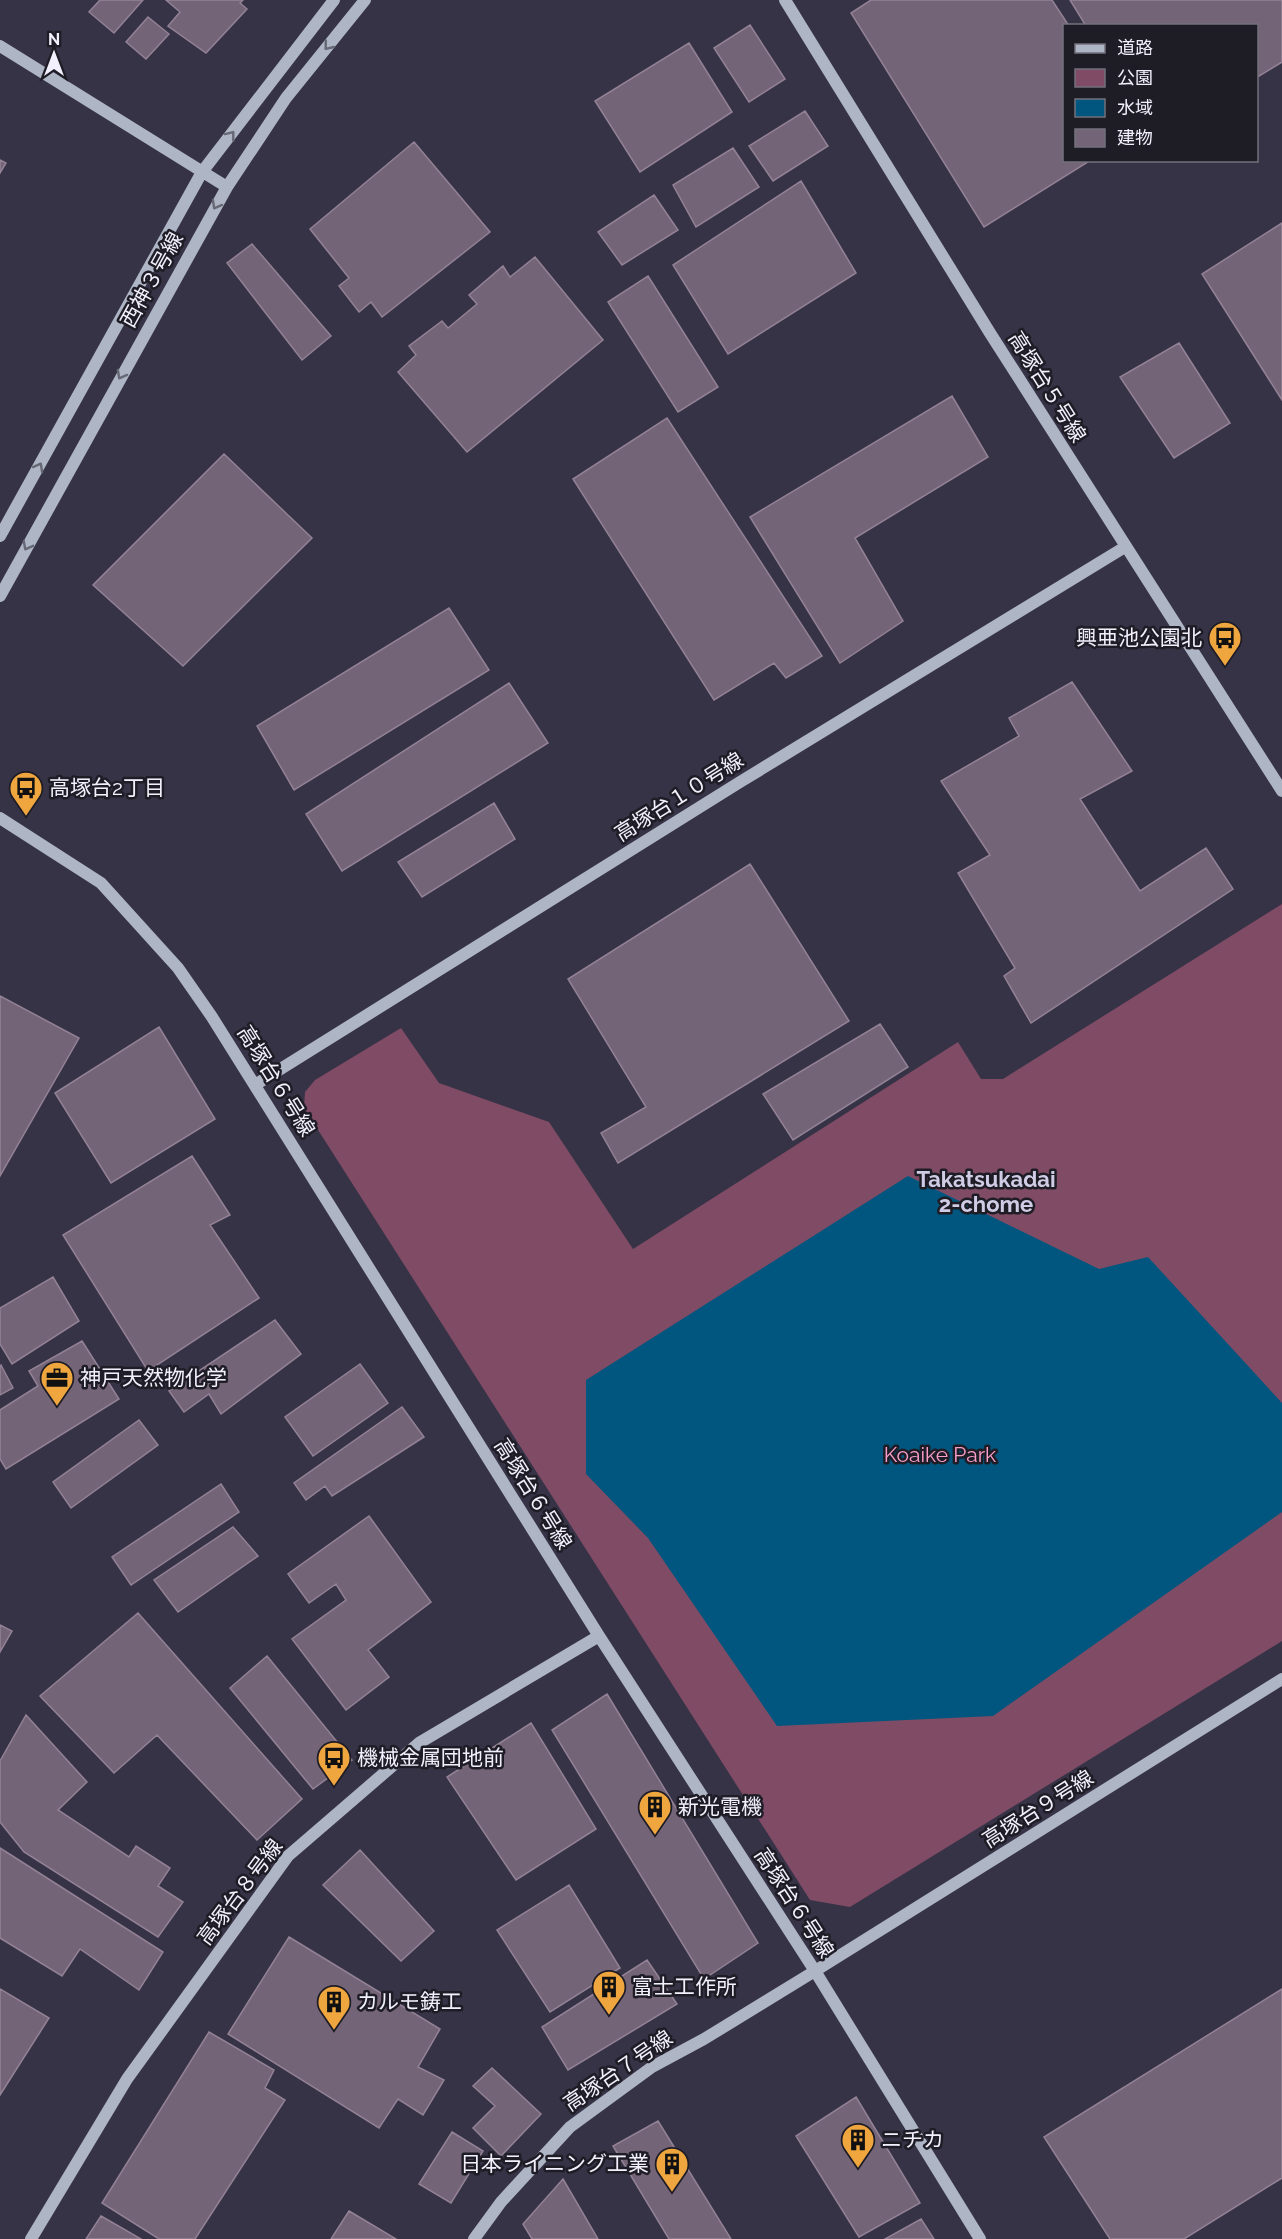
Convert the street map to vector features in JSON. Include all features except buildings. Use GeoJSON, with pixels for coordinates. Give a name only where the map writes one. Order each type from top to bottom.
{"type":"FeatureCollection","features":[{"type":"Feature","properties":{"kind":"street","name":"西神３号線"},"geometry":{"type":"LineString","coordinates":[[0,536],[202,172],[334,0]]}},
{"type":"Feature","properties":{"kind":"street","name":"西神３号線"},"geometry":{"type":"LineString","coordinates":[[0,596],[226,187],[286,98],[364,0]]}},
{"type":"Feature","properties":{"kind":"street","name":"高塚台５号線"},"geometry":{"type":"LineString","coordinates":[[785,0],[979,315],[1282,791]]}},
{"type":"Feature","properties":{"kind":"street"},"geometry":{"type":"LineString","coordinates":[[0,46],[226,187]]}},
{"type":"Feature","properties":{"kind":"street","name":"高塚台１０号線"},"geometry":{"type":"LineString","coordinates":[[255,1084],[740,782],[1125,547]]}},
{"type":"Feature","properties":{"kind":"street","name":"高塚台６号線"},"geometry":{"type":"LineString","coordinates":[[0,818],[101,883],[177,968],[255,1084],[599,1636],[815,1971],[980,2239]]}},
{"type":"Feature","properties":{"kind":"street","name":"高塚台８号線"},"geometry":{"type":"LineString","coordinates":[[31,2239],[127,2079],[288,1856],[419,1743],[599,1636]]}},
{"type":"Feature","properties":{"kind":"street","name":"高塚台９号線"},"geometry":{"type":"LineString","coordinates":[[815,1971],[1282,1680]]}},
{"type":"Feature","properties":{"kind":"street","name":"高塚台７号線"},"geometry":{"type":"LineString","coordinates":[[474,2239],[501,2202],[570,2127],[652,2067],[704,2039],[815,1971]]}},
{"type":"Feature","properties":{"kind":"green space","name":"Koaike Park"},"geometry":{"type":"Polygon","coordinates":[[[1282,904],[1282,1641],[850,1907],[810,1900],[304,1108],[305,1092],[315,1080],[401,1028],[439,1083],[549,1122],[633,1249],[958,1042],[981,1079],[1003,1079],[1282,904]]]}},
{"type":"Feature","properties":{"kind":"water"},"geometry":{"type":"Polygon","coordinates":[[[908,1176],[1099,1269],[1148,1257],[1282,1403],[1282,1512],[993,1716],[777,1726],[648,1538],[586,1474],[586,1380],[908,1176]]]}},
{"type":"Feature","properties":{"kind":"place","name":"興亜池公園北"},"geometry":{"type":"Point","coordinates":[1225,667]}},
{"type":"Feature","properties":{"kind":"place","name":"高塚台2丁目"},"geometry":{"type":"Point","coordinates":[26,817]}},
{"type":"Feature","properties":{"kind":"place","name":"神戸天然物化学"},"geometry":{"type":"Point","coordinates":[57,1407]}},
{"type":"Feature","properties":{"kind":"place","name":"機械金属団地前"},"geometry":{"type":"Point","coordinates":[334,1787]}},
{"type":"Feature","properties":{"kind":"place","name":"新光電機"},"geometry":{"type":"Point","coordinates":[655,1836]}},
{"type":"Feature","properties":{"kind":"place","name":"富士工作所"},"geometry":{"type":"Point","coordinates":[609,2016]}},
{"type":"Feature","properties":{"kind":"place","name":"カルモ鋳工"},"geometry":{"type":"Point","coordinates":[334,2031]}},
{"type":"Feature","properties":{"kind":"place","name":"ニチカ"},"geometry":{"type":"Point","coordinates":[858,2169]}},
{"type":"Feature","properties":{"kind":"place","name":"日本ライニング工業"},"geometry":{"type":"Point","coordinates":[672,2193]}},
{"type":"Feature","properties":{"kind":"district","name":"Takatsukadai 2-chome"},"geometry":{"type":"Point","coordinates":[986,1192]}}]}
